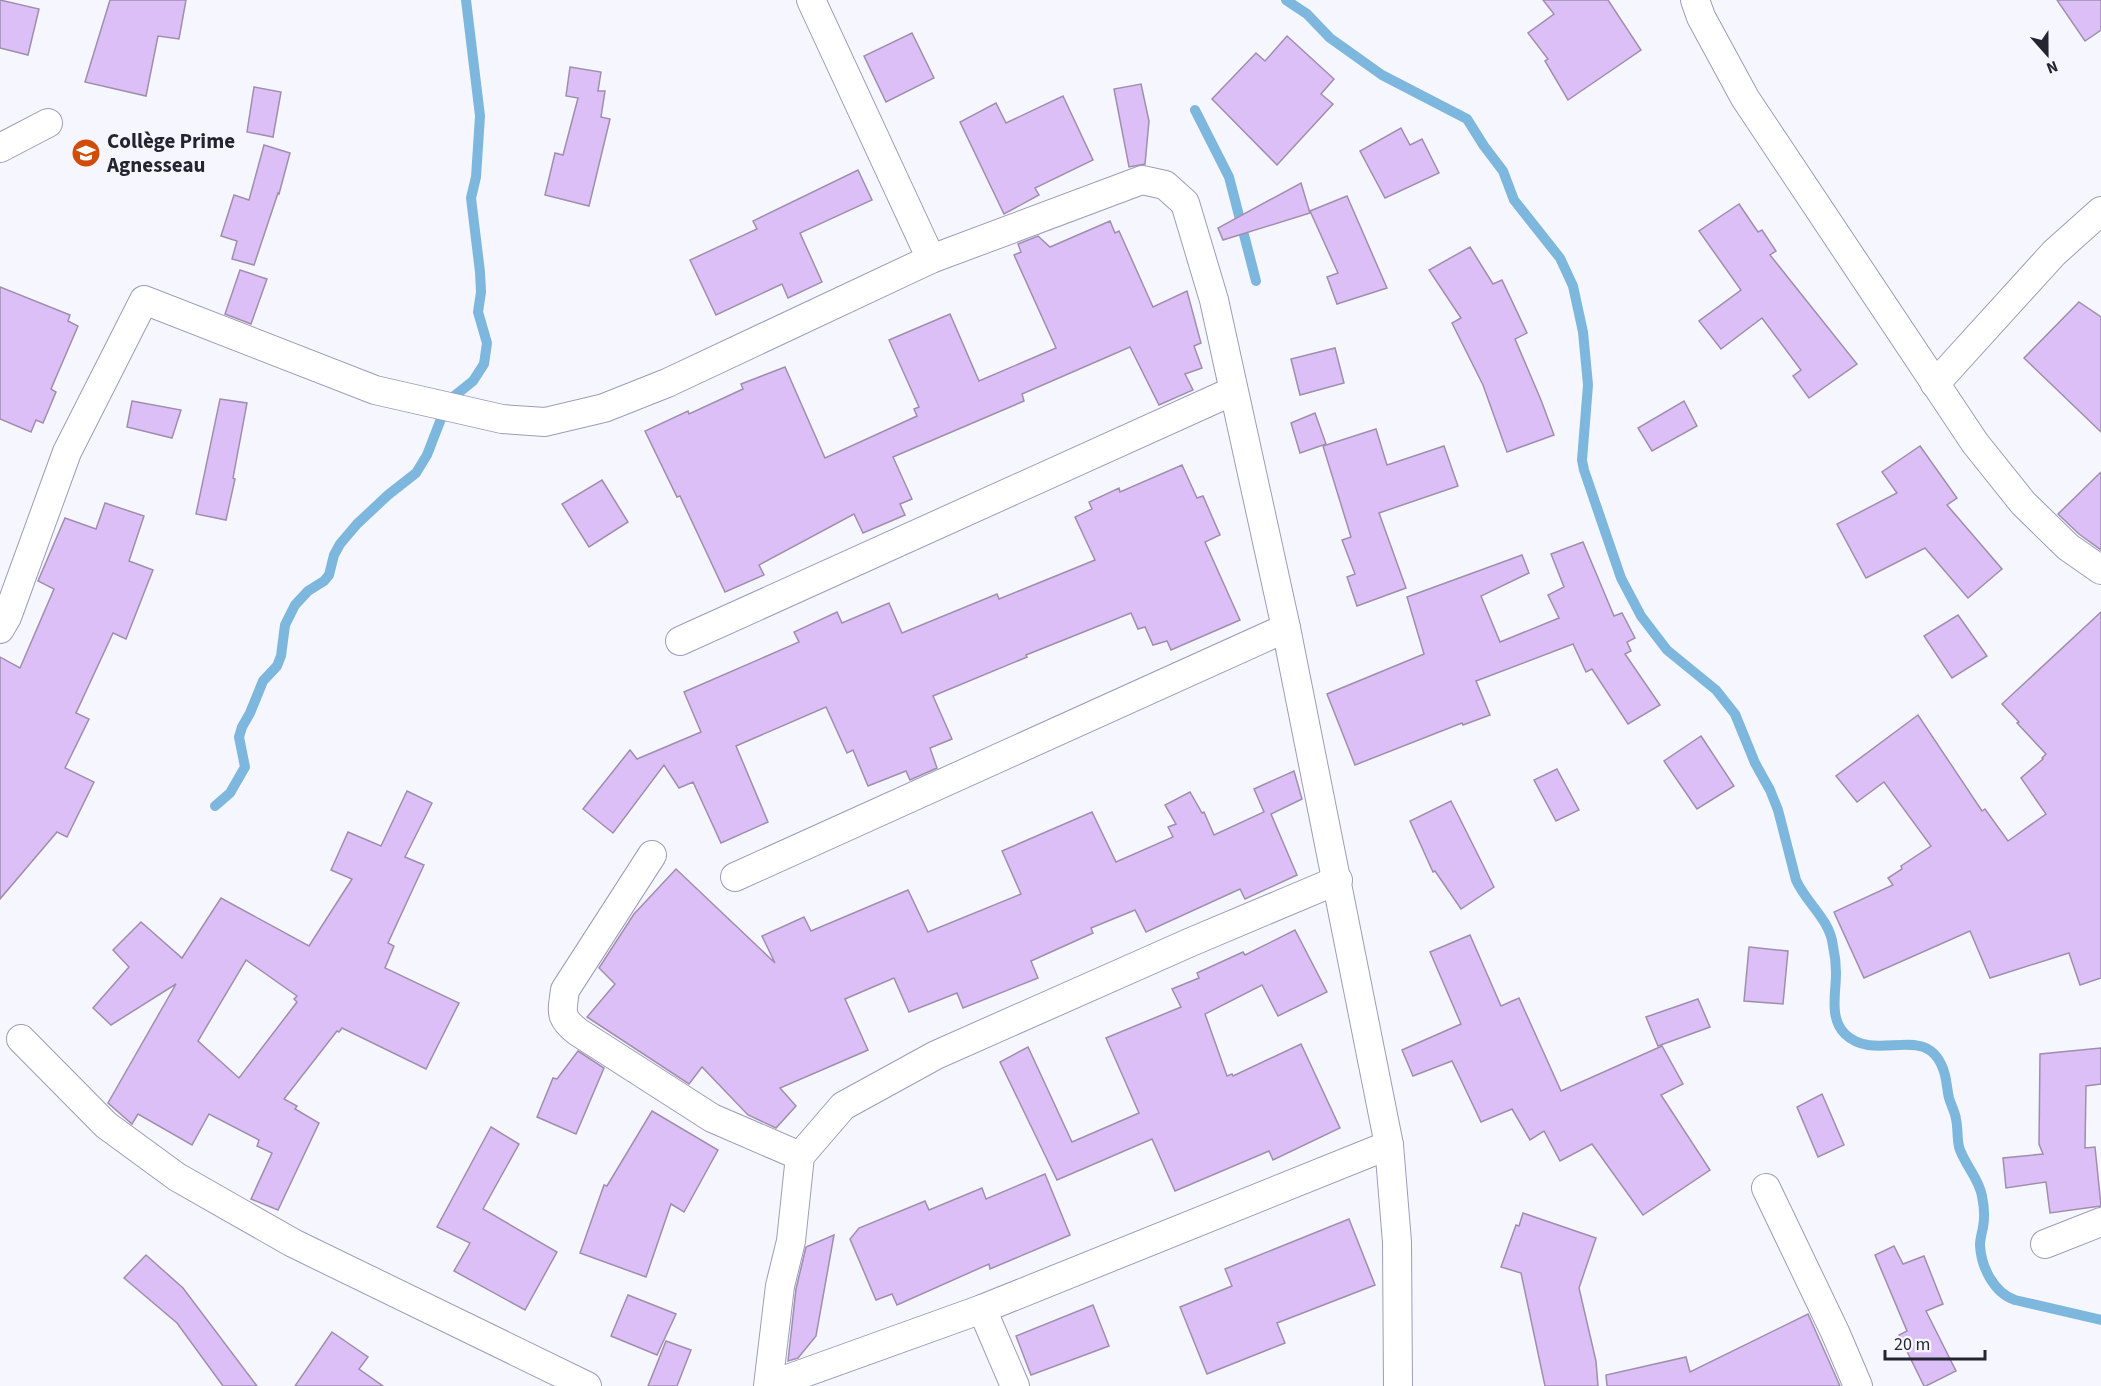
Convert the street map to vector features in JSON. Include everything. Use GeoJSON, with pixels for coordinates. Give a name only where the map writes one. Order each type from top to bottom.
{"type":"FeatureCollection","features":[{"type":"Feature","properties":{"kind":"street"},"geometry":{"type":"LineString","coordinates":[[811,0],[931,259]]}},
{"type":"Feature","properties":{"kind":"street"},"geometry":{"type":"LineString","coordinates":[[1695,0],[1701,17],[1746,98],[1975,443],[2023,503],[2068,547],[2101,570]]}},
{"type":"Feature","properties":{"kind":"street"},"geometry":{"type":"LineString","coordinates":[[0,147],[48,123]]}},
{"type":"Feature","properties":{"kind":"street"},"geometry":{"type":"LineString","coordinates":[[0,629],[7,617],[67,452],[144,300],[375,390],[502,419],[545,422],[604,408],[667,383],[931,259],[1142,180],[1165,185],[1185,203],[1214,300],[1286,628],[1338,880],[1389,1145],[1397,1242],[1398,1386]]}},
{"type":"Feature","properties":{"kind":"street"},"geometry":{"type":"LineString","coordinates":[[1935,384],[2054,254],[2101,211]]}},
{"type":"Feature","properties":{"kind":"street"},"geometry":{"type":"LineString","coordinates":[[680,641],[1233,391]]}},
{"type":"Feature","properties":{"kind":"street"},"geometry":{"type":"LineString","coordinates":[[735,877],[1286,628]]}},
{"type":"Feature","properties":{"kind":"street"},"geometry":{"type":"LineString","coordinates":[[652,855],[565,990],[562,1009],[565,1022],[712,1118],[800,1156]]}},
{"type":"Feature","properties":{"kind":"street"},"geometry":{"type":"LineString","coordinates":[[1338,880],[1191,942],[936,1055],[843,1106],[800,1156],[791,1241],[780,1286],[768,1386],[982,1309],[1389,1145]]}},
{"type":"Feature","properties":{"kind":"street"},"geometry":{"type":"LineString","coordinates":[[21,1039],[106,1125],[177,1177],[293,1243],[587,1386]]}},
{"type":"Feature","properties":{"kind":"street"},"geometry":{"type":"LineString","coordinates":[[1766,1188],[1835,1332],[1858,1386]]}},
{"type":"Feature","properties":{"kind":"street"},"geometry":{"type":"LineString","coordinates":[[2045,1245],[2101,1222]]}},
{"type":"Feature","properties":{"kind":"street"},"geometry":{"type":"LineString","coordinates":[[982,1309],[1015,1386]]}},
{"type":"Feature","properties":{"kind":"building"},"geometry":{"type":"Polygon","coordinates":[[[0,0],[39,9],[28,55],[0,48],[0,0]]]}},
{"type":"Feature","properties":{"kind":"building"},"geometry":{"type":"Polygon","coordinates":[[[110,0],[186,0],[179,39],[158,36],[146,96],[85,82],[110,0]]]}},
{"type":"Feature","properties":{"kind":"building"},"geometry":{"type":"Polygon","coordinates":[[[1543,0],[1608,0],[1641,50],[1568,100],[1545,61],[1548,59],[1528,33],[1554,14],[1543,0]]]}},
{"type":"Feature","properties":{"kind":"building"},"geometry":{"type":"Polygon","coordinates":[[[2057,0],[2101,0],[2101,30],[2085,41],[2057,0]]]}},
{"type":"Feature","properties":{"kind":"building"},"geometry":{"type":"Polygon","coordinates":[[[912,33],[934,78],[886,102],[864,56],[912,33]]]}},
{"type":"Feature","properties":{"kind":"building"},"geometry":{"type":"Polygon","coordinates":[[[1287,36],[1334,79],[1321,94],[1333,104],[1277,165],[1212,99],[1256,53],[1265,61],[1287,36]]]}},
{"type":"Feature","properties":{"kind":"building"},"geometry":{"type":"Polygon","coordinates":[[[570,67],[601,72],[598,91],[605,91],[601,117],[610,119],[589,206],[545,195],[555,153],[563,155],[578,98],[566,96],[570,67]]]}},
{"type":"Feature","properties":{"kind":"building"},"geometry":{"type":"Polygon","coordinates":[[[1141,84],[1149,121],[1145,164],[1129,167],[1114,89],[1141,84]]]}},
{"type":"Feature","properties":{"kind":"building"},"geometry":{"type":"Polygon","coordinates":[[[254,87],[281,92],[273,137],[247,132],[254,87]]]}},
{"type":"Feature","properties":{"kind":"building"},"geometry":{"type":"Polygon","coordinates":[[[1063,96],[1093,160],[1035,188],[1039,195],[1004,214],[960,122],[996,103],[1006,123],[1063,96]]]}},
{"type":"Feature","properties":{"kind":"building"},"geometry":{"type":"Polygon","coordinates":[[[1401,128],[1410,145],[1422,139],[1439,173],[1385,198],[1360,151],[1401,128]]]}},
{"type":"Feature","properties":{"kind":"building"},"geometry":{"type":"Polygon","coordinates":[[[264,145],[290,153],[279,194],[254,265],[232,259],[237,241],[221,236],[234,195],[249,200],[264,145]]]}},
{"type":"Feature","properties":{"kind":"building"},"geometry":{"type":"Polygon","coordinates":[[[858,170],[872,200],[800,233],[822,282],[788,298],[782,284],[716,315],[690,260],[757,229],[753,221],[858,170]]]}},
{"type":"Feature","properties":{"kind":"building"},"geometry":{"type":"Polygon","coordinates":[[[1301,183],[1310,213],[1223,240],[1218,228],[1301,183]]]}},
{"type":"Feature","properties":{"kind":"building"},"geometry":{"type":"Polygon","coordinates":[[[1347,196],[1387,288],[1337,304],[1327,277],[1338,273],[1310,211],[1347,196]]]}},
{"type":"Feature","properties":{"kind":"building"},"geometry":{"type":"Polygon","coordinates":[[[1739,204],[1758,232],[1762,230],[1776,251],[1770,255],[1857,364],[1809,398],[1793,376],[1801,370],[1762,318],[1721,349],[1699,321],[1741,290],[1699,231],[1739,204]]]}},
{"type":"Feature","properties":{"kind":"building"},"geometry":{"type":"Polygon","coordinates":[[[1110,221],[1115,233],[1119,231],[1153,307],[1187,291],[1201,343],[1194,346],[1202,368],[1185,374],[1193,390],[1159,405],[1130,347],[1022,394],[1024,401],[893,457],[912,499],[900,504],[905,515],[863,533],[854,514],[759,565],[764,575],[725,592],[680,496],[677,497],[645,431],[743,389],[741,384],[785,367],[825,458],[917,416],[914,409],[919,407],[889,340],[950,314],[979,381],[1056,348],[1014,255],[1021,252],[1018,244],[1038,236],[1050,247],[1110,221]]]}},
{"type":"Feature","properties":{"kind":"building"},"geometry":{"type":"Polygon","coordinates":[[[1470,247],[1493,284],[1502,280],[1527,333],[1515,339],[1554,435],[1507,452],[1483,385],[1452,323],[1461,318],[1429,270],[1470,247]]]}},
{"type":"Feature","properties":{"kind":"building"},"geometry":{"type":"Polygon","coordinates":[[[240,270],[267,279],[251,324],[225,314],[240,270]]]}},
{"type":"Feature","properties":{"kind":"building"},"geometry":{"type":"Polygon","coordinates":[[[0,287],[70,315],[68,321],[78,326],[51,389],[56,392],[43,423],[36,420],[31,432],[0,419],[0,287]]]}},
{"type":"Feature","properties":{"kind":"building"},"geometry":{"type":"Polygon","coordinates":[[[2079,302],[2101,317],[2101,432],[2024,358],[2079,302]]]}},
{"type":"Feature","properties":{"kind":"building"},"geometry":{"type":"Polygon","coordinates":[[[1335,348],[1344,383],[1300,395],[1291,359],[1335,348]]]}},
{"type":"Feature","properties":{"kind":"building"},"geometry":{"type":"Polygon","coordinates":[[[220,399],[247,403],[226,520],[196,514],[220,399]]]}},
{"type":"Feature","properties":{"kind":"building"},"geometry":{"type":"Polygon","coordinates":[[[132,401],[181,410],[172,438],[127,427],[132,401]]]}},
{"type":"Feature","properties":{"kind":"building"},"geometry":{"type":"Polygon","coordinates":[[[1684,401],[1697,426],[1652,451],[1638,428],[1684,401]]]}},
{"type":"Feature","properties":{"kind":"building"},"geometry":{"type":"Polygon","coordinates":[[[1315,413],[1326,444],[1300,453],[1291,423],[1315,413]]]}},
{"type":"Feature","properties":{"kind":"building"},"geometry":{"type":"Polygon","coordinates":[[[1376,429],[1387,465],[1444,446],[1458,486],[1379,513],[1406,588],[1357,606],[1347,577],[1355,574],[1342,540],[1351,537],[1323,446],[1376,429]]]}},
{"type":"Feature","properties":{"kind":"building"},"geometry":{"type":"Polygon","coordinates":[[[1920,446],[1957,498],[1947,505],[2002,569],[1968,598],[1925,548],[1866,578],[1837,524],[1897,493],[1882,472],[1920,446]]]}},
{"type":"Feature","properties":{"kind":"building"},"geometry":{"type":"Polygon","coordinates":[[[1182,465],[1197,498],[1203,496],[1220,535],[1205,542],[1240,620],[1171,650],[1167,641],[1153,645],[1145,627],[1138,629],[1131,613],[1026,655],[1027,657],[933,696],[952,739],[930,748],[937,768],[910,780],[906,771],[868,786],[853,750],[847,753],[826,707],[736,746],[768,822],[721,843],[693,782],[679,788],[664,765],[613,833],[583,809],[630,750],[637,759],[701,732],[684,692],[799,642],[794,632],[837,612],[842,623],[889,603],[902,633],[997,594],[999,599],[1095,560],[1075,517],[1092,509],[1089,502],[1119,488],[1120,492],[1182,465]]]}},
{"type":"Feature","properties":{"kind":"building"},"geometry":{"type":"Polygon","coordinates":[[[2101,472],[2101,550],[2079,534],[2058,514],[2101,472]]]}},
{"type":"Feature","properties":{"kind":"building"},"geometry":{"type":"Polygon","coordinates":[[[602,480],[628,522],[589,547],[562,504],[602,480]]]}},
{"type":"Feature","properties":{"kind":"building"},"geometry":{"type":"Polygon","coordinates":[[[105,503],[144,516],[129,561],[153,570],[126,639],[113,633],[76,713],[89,719],[65,768],[94,782],[67,837],[57,832],[0,899],[0,657],[20,668],[54,589],[38,581],[65,518],[96,529],[105,503]]]}},
{"type":"Feature","properties":{"kind":"building"},"geometry":{"type":"Polygon","coordinates":[[[1583,542],[1614,616],[1622,613],[1635,638],[1627,642],[1631,651],[1625,654],[1660,705],[1628,724],[1592,669],[1586,672],[1573,644],[1476,681],[1490,715],[1463,725],[1462,723],[1355,765],[1327,694],[1424,654],[1407,597],[1522,555],[1529,573],[1481,596],[1500,642],[1559,618],[1548,595],[1564,587],[1551,554],[1583,542]]]}},
{"type":"Feature","properties":{"kind":"building"},"geometry":{"type":"Polygon","coordinates":[[[2101,612],[2101,978],[2080,985],[2069,953],[1990,978],[1970,931],[1864,978],[1834,912],[1893,885],[1888,878],[1902,869],[1901,866],[1931,846],[1884,782],[1857,802],[1836,776],[1918,715],[1982,811],[1985,809],[2008,841],[2046,814],[2021,778],[2046,754],[2002,704],[2101,612]]]}},
{"type":"Feature","properties":{"kind":"building"},"geometry":{"type":"Polygon","coordinates":[[[1958,615],[1987,656],[1952,678],[1924,636],[1958,615]]]}},
{"type":"Feature","properties":{"kind":"building"},"geometry":{"type":"Polygon","coordinates":[[[1701,736],[1734,786],[1697,809],[1664,761],[1701,736]]]}},
{"type":"Feature","properties":{"kind":"building"},"geometry":{"type":"Polygon","coordinates":[[[1557,769],[1579,810],[1556,821],[1534,780],[1557,769]]]}},
{"type":"Feature","properties":{"kind":"building"},"geometry":{"type":"Polygon","coordinates":[[[1294,771],[1302,799],[1271,814],[1297,875],[1245,899],[1240,889],[1146,932],[1135,910],[1091,928],[1093,933],[1031,961],[1038,978],[963,1008],[957,993],[909,1012],[894,978],[845,999],[868,1050],[780,1088],[796,1106],[776,1128],[748,1115],[702,1067],[689,1084],[587,1017],[615,984],[599,968],[634,914],[676,869],[775,963],[762,936],[804,917],[811,931],[908,890],[928,932],[1021,894],[1002,851],[1092,812],[1116,862],[1173,837],[1168,827],[1176,824],[1165,805],[1190,792],[1202,813],[1204,812],[1214,835],[1264,812],[1254,789],[1294,771]]]}},
{"type":"Feature","properties":{"kind":"building"},"geometry":{"type":"Polygon","coordinates":[[[407,791],[432,803],[405,857],[424,865],[388,943],[394,946],[385,968],[459,1003],[426,1069],[342,1028],[339,1032],[337,1031],[284,1099],[297,1106],[295,1109],[319,1123],[278,1210],[251,1199],[272,1153],[257,1146],[259,1140],[209,1114],[192,1145],[138,1114],[132,1124],[108,1103],[176,984],[111,1025],[93,1008],[129,967],[113,950],[141,922],[182,958],[221,898],[309,946],[352,879],[331,870],[348,832],[381,846],[407,791]],[[246,960],[198,1041],[239,1078],[297,1002],[294,999],[297,996],[246,960]]]}},
{"type":"Feature","properties":{"kind":"building"},"geometry":{"type":"Polygon","coordinates":[[[1451,801],[1494,887],[1461,909],[1435,871],[1433,872],[1410,821],[1451,801]]]}},
{"type":"Feature","properties":{"kind":"building"},"geometry":{"type":"Polygon","coordinates":[[[1295,930],[1327,992],[1278,1016],[1262,985],[1205,1014],[1227,1076],[1232,1074],[1233,1076],[1301,1044],[1340,1128],[1273,1160],[1269,1151],[1175,1191],[1152,1139],[1057,1180],[1000,1062],[1028,1047],[1072,1142],[1139,1113],[1106,1038],[1181,1007],[1172,989],[1199,978],[1197,973],[1243,952],[1245,955],[1295,930]]]}},
{"type":"Feature","properties":{"kind":"building"},"geometry":{"type":"Polygon","coordinates":[[[1470,935],[1501,1006],[1519,998],[1561,1091],[1662,1046],[1683,1084],[1661,1095],[1710,1170],[1643,1215],[1592,1144],[1560,1161],[1544,1131],[1530,1140],[1512,1109],[1481,1122],[1452,1061],[1413,1076],[1402,1050],[1461,1024],[1430,952],[1470,935]]]}},
{"type":"Feature","properties":{"kind":"building"},"geometry":{"type":"Polygon","coordinates":[[[1749,947],[1788,951],[1783,1004],[1744,1001],[1749,947]]]}},
{"type":"Feature","properties":{"kind":"building"},"geometry":{"type":"Polygon","coordinates":[[[1698,999],[1710,1027],[1658,1046],[1646,1017],[1698,999]]]}},
{"type":"Feature","properties":{"kind":"building"},"geometry":{"type":"Polygon","coordinates":[[[2101,1048],[2101,1084],[2086,1086],[2085,1148],[2095,1147],[2101,1206],[2050,1213],[2046,1182],[2006,1188],[2003,1158],[2043,1154],[2039,1144],[2040,1054],[2101,1048]]]}},
{"type":"Feature","properties":{"kind":"building"},"geometry":{"type":"Polygon","coordinates":[[[578,1051],[604,1068],[576,1134],[537,1117],[553,1078],[557,1079],[578,1051]]]}},
{"type":"Feature","properties":{"kind":"building"},"geometry":{"type":"Polygon","coordinates":[[[1822,1094],[1844,1145],[1818,1157],[1797,1107],[1822,1094]]]}},
{"type":"Feature","properties":{"kind":"building"},"geometry":{"type":"Polygon","coordinates":[[[652,1111],[718,1150],[684,1212],[671,1204],[646,1277],[580,1253],[604,1185],[607,1186],[652,1111]]]}},
{"type":"Feature","properties":{"kind":"building"},"geometry":{"type":"Polygon","coordinates":[[[491,1127],[519,1144],[483,1209],[557,1252],[525,1310],[454,1271],[470,1243],[437,1227],[491,1127]]]}},
{"type":"Feature","properties":{"kind":"building"},"geometry":{"type":"Polygon","coordinates":[[[1045,1174],[1070,1235],[990,1269],[989,1264],[897,1305],[892,1294],[876,1300],[850,1239],[859,1228],[925,1201],[929,1210],[982,1188],[986,1199],[1045,1174]]]}},
{"type":"Feature","properties":{"kind":"building"},"geometry":{"type":"Polygon","coordinates":[[[1523,1213],[1596,1238],[1579,1288],[1596,1361],[1598,1386],[1545,1386],[1521,1273],[1501,1267],[1516,1225],[1519,1226],[1523,1213]]]}},
{"type":"Feature","properties":{"kind":"building"},"geometry":{"type":"Polygon","coordinates":[[[1349,1219],[1375,1285],[1277,1323],[1285,1343],[1207,1374],[1180,1307],[1232,1286],[1225,1269],[1349,1219]]]}},
{"type":"Feature","properties":{"kind":"building"},"geometry":{"type":"Polygon","coordinates":[[[834,1235],[816,1336],[798,1358],[788,1361],[796,1289],[806,1247],[834,1235]]]}},
{"type":"Feature","properties":{"kind":"building"},"geometry":{"type":"Polygon","coordinates":[[[1894,1246],[1903,1264],[1924,1256],[1943,1304],[1926,1311],[1956,1371],[1926,1386],[1899,1335],[1907,1331],[1875,1255],[1894,1246]]]}},
{"type":"Feature","properties":{"kind":"building"},"geometry":{"type":"Polygon","coordinates":[[[146,1255],[183,1288],[257,1386],[223,1386],[177,1323],[124,1278],[146,1255]]]}},
{"type":"Feature","properties":{"kind":"building"},"geometry":{"type":"Polygon","coordinates":[[[628,1295],[676,1314],[657,1355],[611,1336],[628,1295]]]}},
{"type":"Feature","properties":{"kind":"building"},"geometry":{"type":"Polygon","coordinates":[[[1093,1305],[1109,1346],[1031,1375],[1016,1336],[1093,1305]]]}},
{"type":"Feature","properties":{"kind":"building"},"geometry":{"type":"Polygon","coordinates":[[[1808,1314],[1840,1386],[1607,1386],[1606,1375],[1686,1357],[1690,1372],[1808,1314]]]}},
{"type":"Feature","properties":{"kind":"building"},"geometry":{"type":"Polygon","coordinates":[[[332,1332],[368,1357],[359,1369],[383,1386],[295,1386],[332,1332]]]}},
{"type":"Feature","properties":{"kind":"building"},"geometry":{"type":"Polygon","coordinates":[[[666,1341],[691,1350],[677,1386],[648,1386],[666,1341]]]}},
{"type":"Feature","properties":{"kind":"waterway"},"geometry":{"type":"LineString","coordinates":[[215,806],[230,793],[245,767],[239,737],[242,727],[263,681],[277,666],[281,656],[285,625],[295,605],[308,591],[329,575],[334,555],[340,544],[357,524],[416,473],[427,455],[446,406],[453,397],[473,381],[484,364],[487,343],[478,312],[481,292],[480,272],[471,198],[476,177],[480,116],[466,0]]}},
{"type":"Feature","properties":{"kind":"waterway"},"geometry":{"type":"LineString","coordinates":[[1286,0],[1307,14],[1330,38],[1382,75],[1467,119],[1503,171],[1514,200],[1560,258],[1573,286],[1583,332],[1588,385],[1582,460],[1621,578],[1641,616],[1667,650],[1716,690],[1735,714],[1778,810],[1796,880],[1823,919],[1831,936],[1836,966],[1834,1005],[1840,1028],[1858,1042],[1887,1046],[1915,1045],[1928,1049],[1938,1058],[1945,1075],[1955,1116],[1959,1147],[1980,1189],[1984,1215],[1980,1243],[1983,1262],[1990,1278],[2001,1292],[2015,1300],[2101,1320]]}},
{"type":"Feature","properties":{"kind":"waterway"},"geometry":{"type":"LineString","coordinates":[[1195,110],[1229,177],[1256,281]]}},
{"type":"Feature","properties":{"kind":"place","name":"Collège Prime Agnesseau"},"geometry":{"type":"Point","coordinates":[86,153]}}]}
